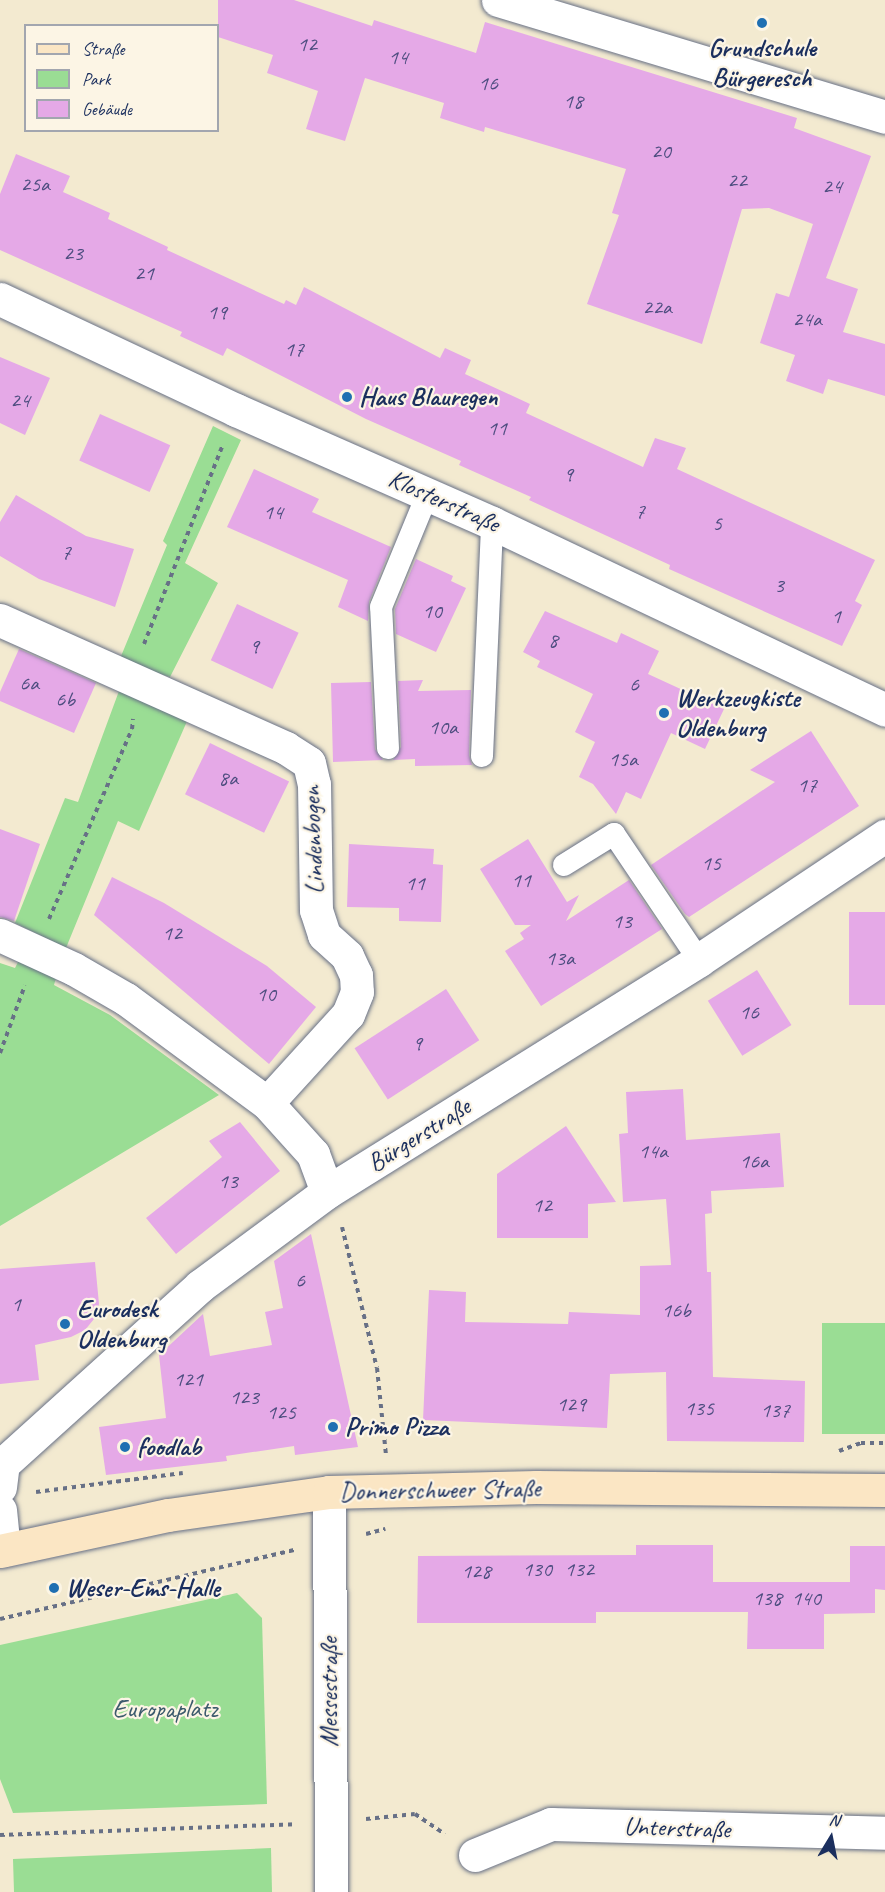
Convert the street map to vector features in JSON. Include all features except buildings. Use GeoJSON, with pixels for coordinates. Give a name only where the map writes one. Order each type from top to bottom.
{"type":"FeatureCollection","features":[{"type":"Feature","properties":{"kind":"main road","name":"Donnerschweer Straße"},"geometry":{"type":"LineString","coordinates":[[2,1551],[168,1515],[328,1492],[388,1489],[885,1490]]}},
{"type":"Feature","properties":{"kind":"street"},"geometry":{"type":"LineString","coordinates":[[498,0],[885,117]]}},
{"type":"Feature","properties":{"kind":"street","name":"Klosterstraße"},"geometry":{"type":"LineString","coordinates":[[0,299],[236,410],[428,493],[885,711]]}},
{"type":"Feature","properties":{"kind":"street","name":"Lindenbogen"},"geometry":{"type":"LineString","coordinates":[[0,620],[286,748],[309,763],[314,784],[315,910],[324,935],[347,956],[356,975],[357,992],[348,1014],[267,1103]]}},
{"type":"Feature","properties":{"kind":"street","name":"Bürgerstraße"},"geometry":{"type":"LineString","coordinates":[[0,1487],[3,1464],[183,1302],[327,1192],[699,960],[885,836]]}},
{"type":"Feature","properties":{"kind":"street"},"geometry":{"type":"LineString","coordinates":[[0,935],[36,951],[126,999],[267,1103],[313,1154],[327,1192]]}},
{"type":"Feature","properties":{"kind":"street","name":"Messestraße"},"geometry":{"type":"LineString","coordinates":[[328,1492],[331,1892]]}},
{"type":"Feature","properties":{"kind":"street"},"geometry":{"type":"LineString","coordinates":[[0,1510],[2,1551]]}},
{"type":"Feature","properties":{"kind":"street","name":"Unterstraße"},"geometry":{"type":"LineString","coordinates":[[475,1855],[551,1824],[885,1833]]}},
{"type":"Feature","properties":{"kind":"lane"},"geometry":{"type":"LineString","coordinates":[[388,748],[381,607],[428,493]]}},
{"type":"Feature","properties":{"kind":"lane"},"geometry":{"type":"LineString","coordinates":[[482,756],[492,523]]}},
{"type":"Feature","properties":{"kind":"lane"},"geometry":{"type":"LineString","coordinates":[[564,865],[614,834],[699,960]]}},
{"type":"Feature","properties":{"kind":"path"},"geometry":{"type":"LineString","coordinates":[[0,1053],[36,951],[132,729],[135,680],[144,645],[236,410]]}},
{"type":"Feature","properties":{"kind":"path"},"geometry":{"type":"LineString","coordinates":[[0,1619],[393,1527],[377,1368],[343,1229],[327,1192]]}},
{"type":"Feature","properties":{"kind":"path"},"geometry":{"type":"LineString","coordinates":[[0,1835],[330,1823],[415,1814]]}},
{"type":"Feature","properties":{"kind":"green space"},"geometry":{"type":"Polygon","coordinates":[[[213,426],[241,440],[185,563],[218,583],[170,677],[119,661],[167,545],[163,541],[213,426]]]}},
{"type":"Feature","properties":{"kind":"green space"},"geometry":{"type":"Polygon","coordinates":[[[119,691],[188,719],[139,831],[118,821],[66,948],[15,923],[65,798],[78,802],[119,691]]]}},
{"type":"Feature","properties":{"kind":"green space"},"geometry":{"type":"Polygon","coordinates":[[[22,954],[58,971],[54,985],[110,1015],[219,1095],[0,1226],[0,963],[15,968],[22,954]]]}},
{"type":"Feature","properties":{"kind":"green space"},"geometry":{"type":"Polygon","coordinates":[[[822,1323],[885,1323],[885,1434],[822,1434],[822,1323]]]}},
{"type":"Feature","properties":{"kind":"green space","name":"Europaplatz"},"geometry":{"type":"Polygon","coordinates":[[[237,1593],[262,1618],[267,1804],[13,1813],[0,1779],[0,1645],[237,1593]]]}},
{"type":"Feature","properties":{"kind":"green space"},"geometry":{"type":"Polygon","coordinates":[[[271,1848],[272,1892],[14,1892],[13,1859],[271,1848]]]}},
{"type":"Feature","properties":{"kind":"place","name":"Grundschule Bürgeresch"},"geometry":{"type":"Point","coordinates":[762,23]}},
{"type":"Feature","properties":{"kind":"place","name":"Haus Blauregen"},"geometry":{"type":"Point","coordinates":[347,397]}},
{"type":"Feature","properties":{"kind":"place","name":"Werkzeugkiste Oldenburg"},"geometry":{"type":"Point","coordinates":[664,713]}},
{"type":"Feature","properties":{"kind":"place","name":"Eurodesk Oldenburg"},"geometry":{"type":"Point","coordinates":[65,1324]}},
{"type":"Feature","properties":{"kind":"place","name":"Primo Pizza"},"geometry":{"type":"Point","coordinates":[333,1427]}},
{"type":"Feature","properties":{"kind":"place","name":"foodlab"},"geometry":{"type":"Point","coordinates":[125,1447]}},
{"type":"Feature","properties":{"kind":"place","name":"Weser-Ems-Halle"},"geometry":{"type":"Point","coordinates":[54,1588]}}]}
